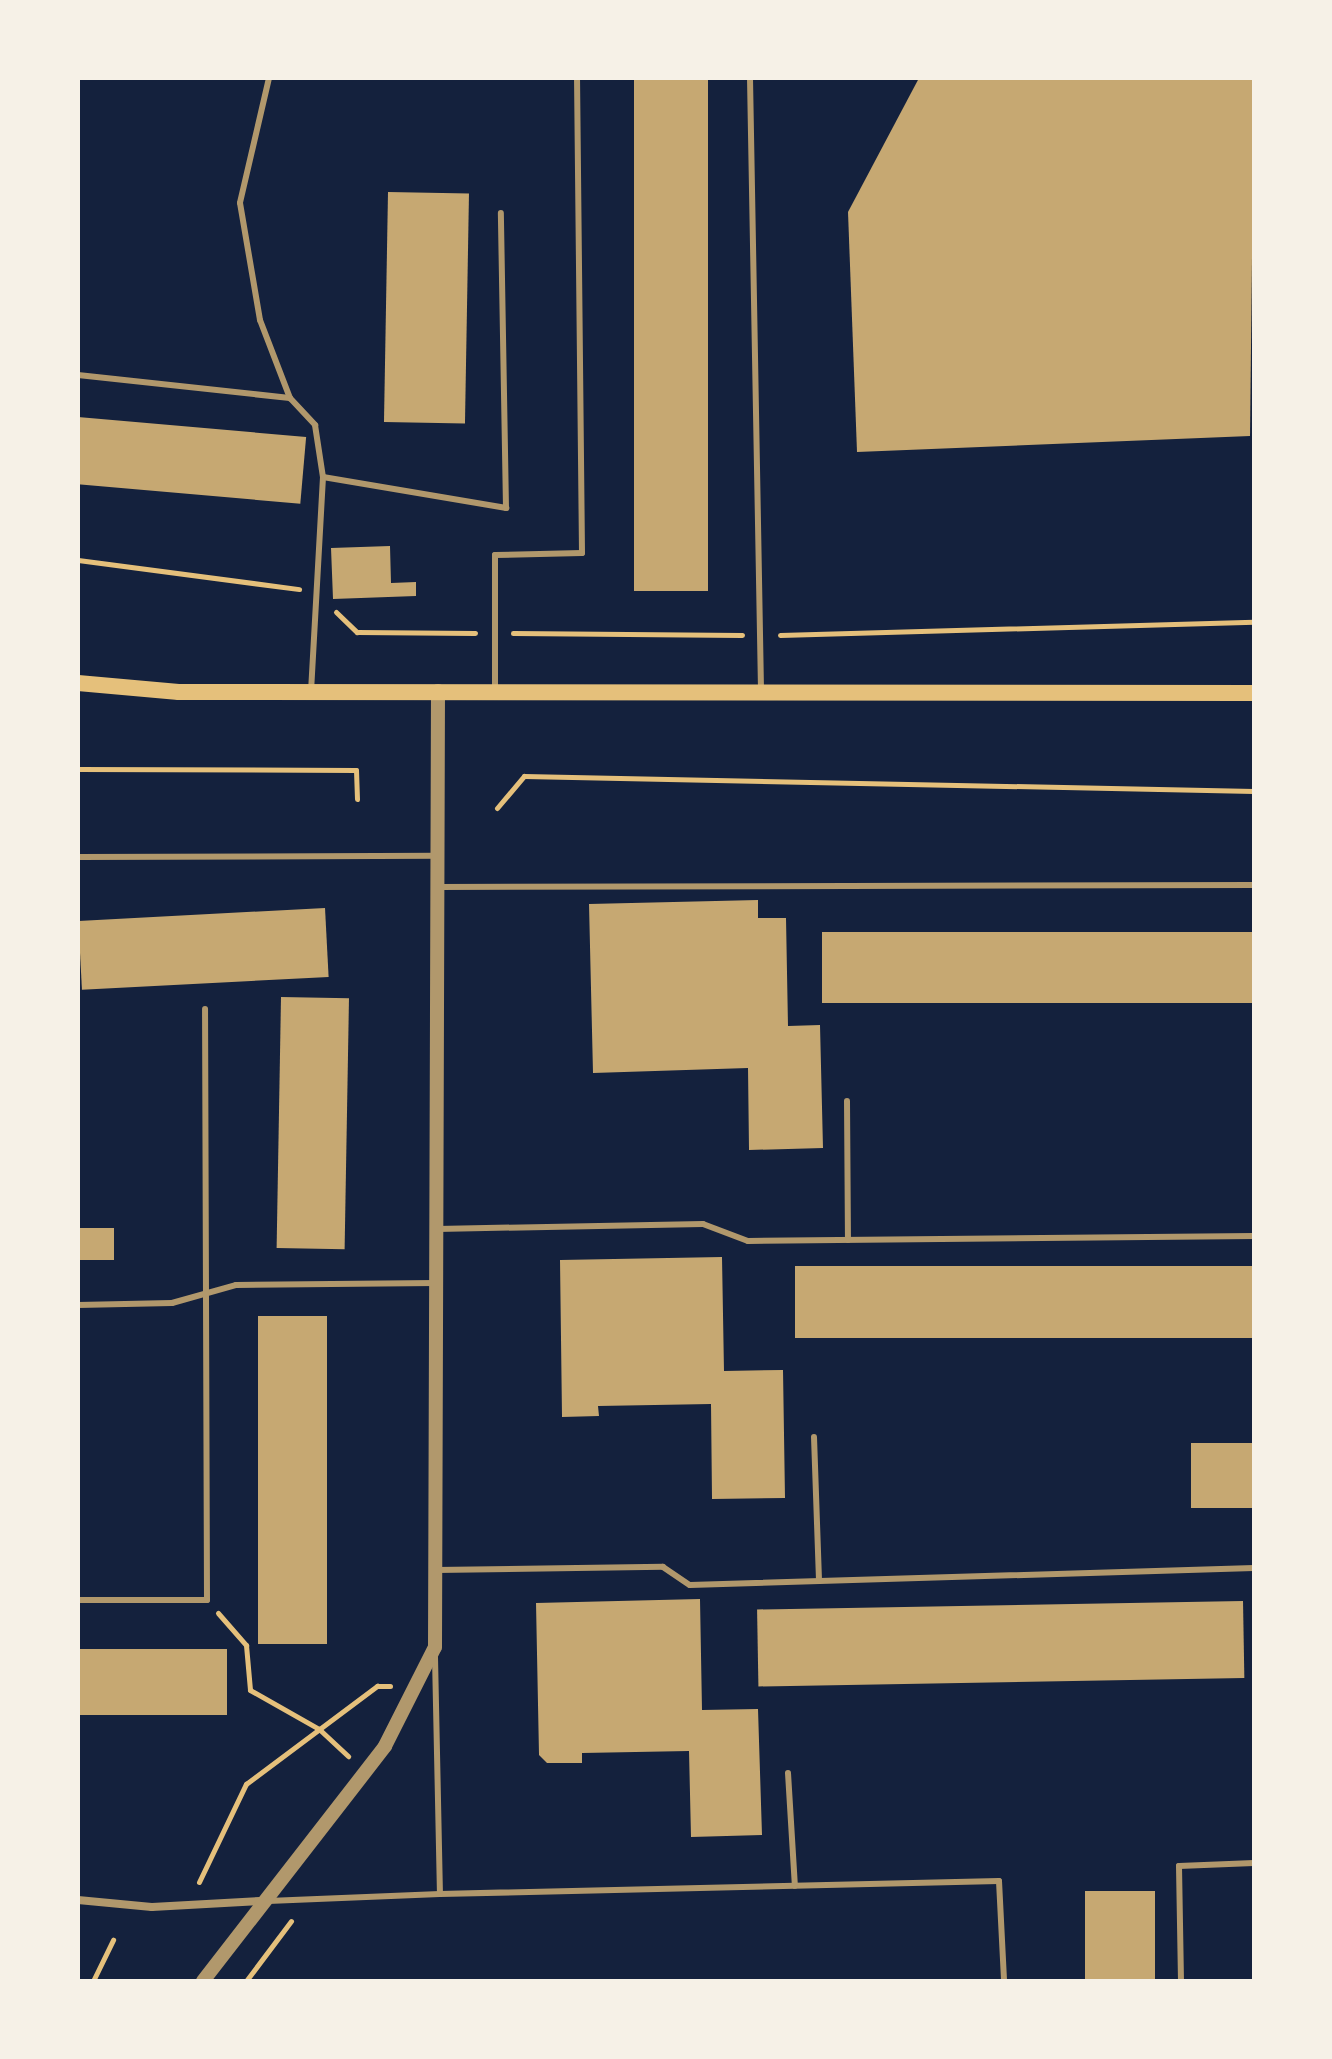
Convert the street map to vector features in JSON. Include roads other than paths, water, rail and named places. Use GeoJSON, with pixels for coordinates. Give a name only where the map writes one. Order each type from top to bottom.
{"type":"FeatureCollection","features":[{"type":"Feature","properties":{"kind":"main road"},"geometry":{"type":"LineString","coordinates":[[78,683],[311,692],[1254,693]]}},
{"type":"Feature","properties":{"kind":"street"},"geometry":{"type":"LineString","coordinates":[[203,1981],[260,1901],[366,1772],[418,1685],[435,1647],[438,691]]}},
{"type":"Feature","properties":{"kind":"street"},"geometry":{"type":"LineString","coordinates":[[78,1900],[152,1907],[260,1901]]}},
{"type":"Feature","properties":{"kind":"lane"},"geometry":{"type":"LineString","coordinates":[[269,78],[240,203],[260,320],[290,398],[315,425],[323,477],[314,591],[311,692]]}},
{"type":"Feature","properties":{"kind":"lane"},"geometry":{"type":"LineString","coordinates":[[495,691],[495,555],[582,553],[577,78]]}},
{"type":"Feature","properties":{"kind":"lane"},"geometry":{"type":"LineString","coordinates":[[750,78],[761,692]]}},
{"type":"Feature","properties":{"kind":"lane"},"geometry":{"type":"LineString","coordinates":[[323,477],[506,508],[501,213]]}},
{"type":"Feature","properties":{"kind":"lane"},"geometry":{"type":"LineString","coordinates":[[78,375],[290,398]]}},
{"type":"Feature","properties":{"kind":"lane"},"geometry":{"type":"LineString","coordinates":[[78,857],[438,856]]}},
{"type":"Feature","properties":{"kind":"lane"},"geometry":{"type":"LineString","coordinates":[[438,887],[1254,885]]}},
{"type":"Feature","properties":{"kind":"lane"},"geometry":{"type":"LineString","coordinates":[[78,1600],[207,1600],[205,1009]]}},
{"type":"Feature","properties":{"kind":"lane"},"geometry":{"type":"LineString","coordinates":[[847,1101],[848,1240]]}},
{"type":"Feature","properties":{"kind":"lane"},"geometry":{"type":"LineString","coordinates":[[434,1229],[703,1224],[748,1241],[1254,1236]]}},
{"type":"Feature","properties":{"kind":"lane"},"geometry":{"type":"LineString","coordinates":[[78,1305],[172,1303],[236,1285],[437,1283]]}},
{"type":"Feature","properties":{"kind":"lane"},"geometry":{"type":"LineString","coordinates":[[814,1437],[819,1581]]}},
{"type":"Feature","properties":{"kind":"lane"},"geometry":{"type":"LineString","coordinates":[[436,1570],[663,1567],[690,1585],[1254,1568]]}},
{"type":"Feature","properties":{"kind":"lane"},"geometry":{"type":"LineString","coordinates":[[435,1647],[440,1894]]}},
{"type":"Feature","properties":{"kind":"lane"},"geometry":{"type":"LineString","coordinates":[[788,1773],[795,1886]]}},
{"type":"Feature","properties":{"kind":"lane"},"geometry":{"type":"LineString","coordinates":[[1181,1981],[1179,1866],[1254,1863]]}},
{"type":"Feature","properties":{"kind":"lane"},"geometry":{"type":"LineString","coordinates":[[260,1901],[999,1881],[1004,1981]]}}]}
